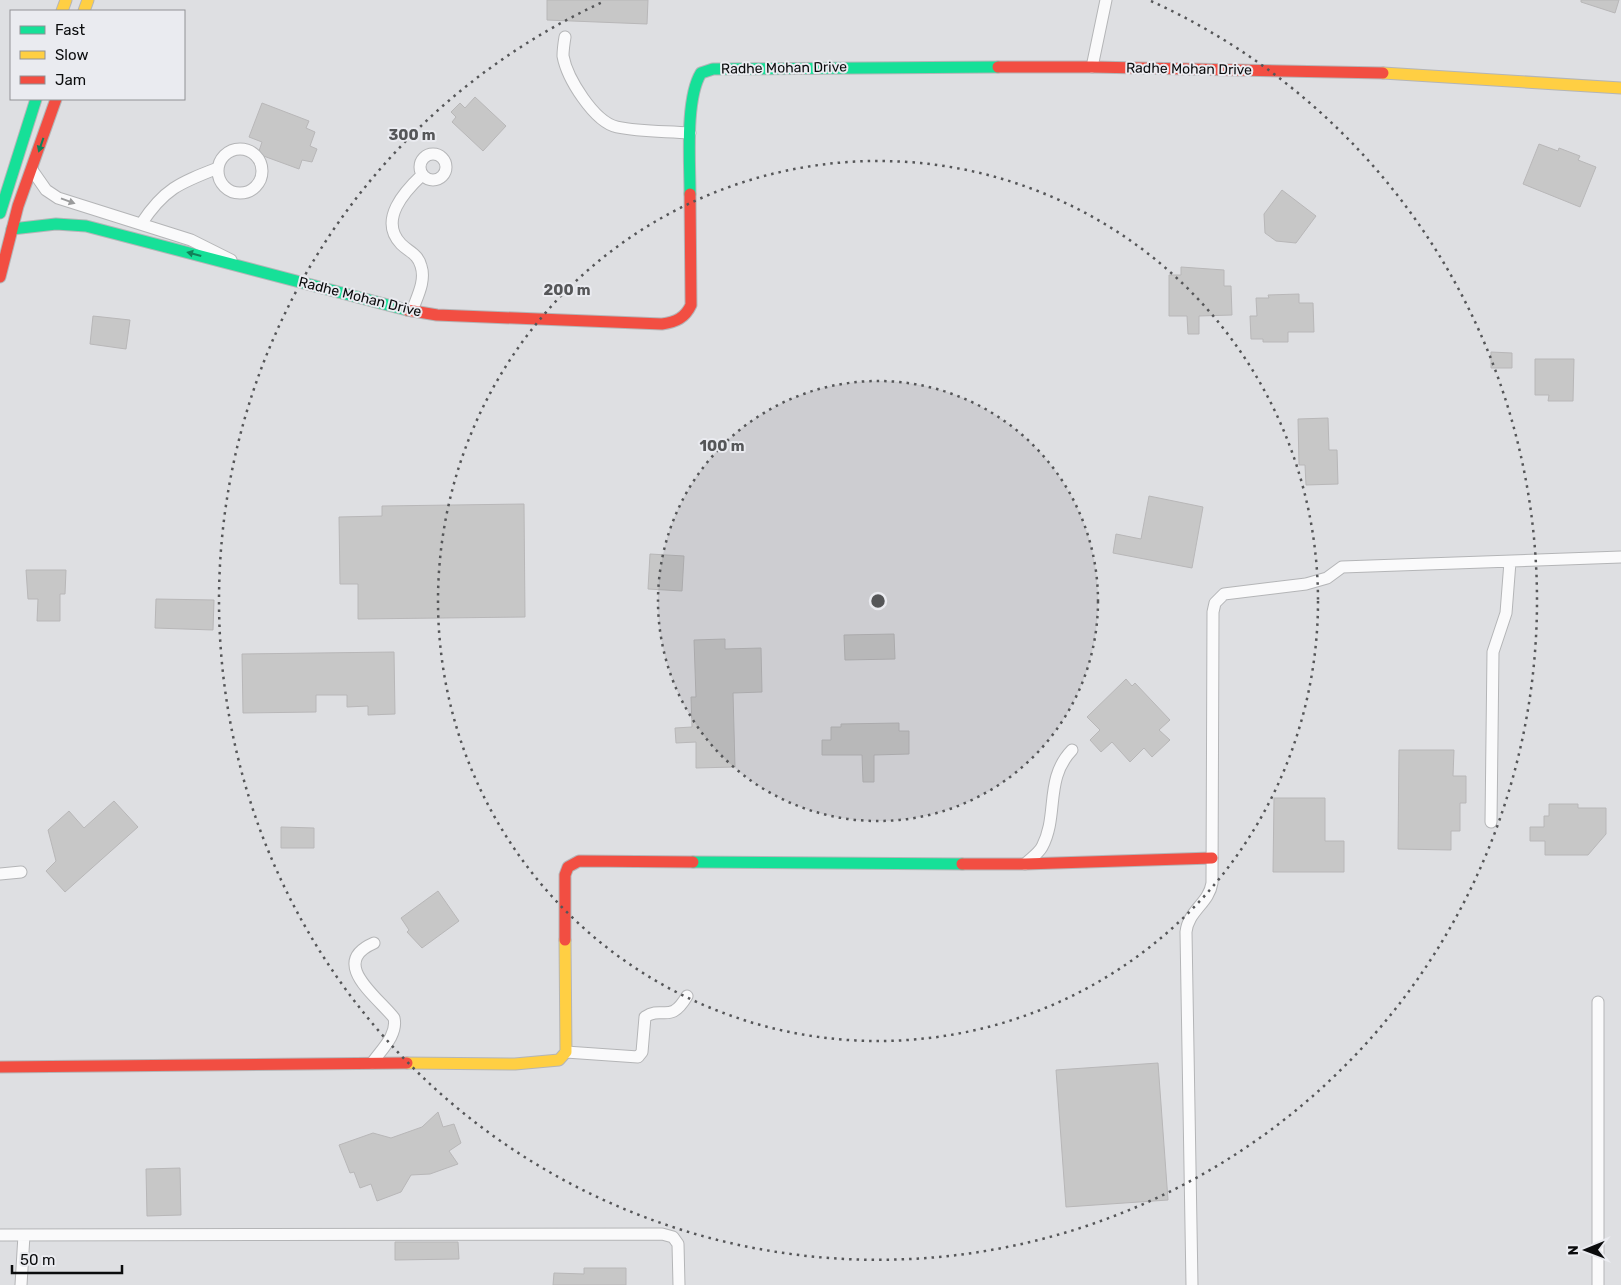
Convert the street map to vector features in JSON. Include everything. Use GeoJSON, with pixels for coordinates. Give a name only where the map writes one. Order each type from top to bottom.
{"type":"FeatureCollection","features":[{"type":"Feature","properties":{"kind":"street"},"geometry":{"type":"LineString","coordinates":[[1092,67],[1106,0]]}},
{"type":"Feature","properties":{"kind":"street"},"geometry":{"type":"LineString","coordinates":[[565,37],[563,55],[568,72],[578,90],[600,118],[617,127],[690,133]]}},
{"type":"Feature","properties":{"kind":"street","name":"Radhe Mohan Drive"},"geometry":{"type":"LineString","coordinates":[[12,229],[56,224],[86,226],[412,311],[437,315],[662,324],[682,319],[688,314],[691,305],[693,281],[690,133],[695,84],[701,73],[713,68],[1092,67],[1419,74],[1621,88]]}},
{"type":"Feature","properties":{"kind":"street"},"geometry":{"type":"LineString","coordinates":[[0,213],[36,100]]}},
{"type":"Feature","properties":{"kind":"street"},"geometry":{"type":"LineString","coordinates":[[0,277],[18,206],[56,100]]}},
{"type":"Feature","properties":{"kind":"street"},"geometry":{"type":"LineString","coordinates":[[141,224],[164,194],[179,184],[218,168]]}},
{"type":"Feature","properties":{"kind":"street"},"geometry":{"type":"LineString","coordinates":[[32,170],[46,190],[58,198],[210,248],[241,267]]}},
{"type":"Feature","properties":{"kind":"street"},"geometry":{"type":"LineString","coordinates":[[412,311],[421,286],[422,267],[417,256],[397,238],[393,219],[398,200],[422,174]]}},
{"type":"Feature","properties":{"kind":"street"},"geometry":{"type":"LineString","coordinates":[[1192,1285],[1186,932],[1189,918],[1206,899],[1211,889],[1213,612],[1218,599],[1224,594],[1320,581],[1342,568],[1621,557]]}},
{"type":"Feature","properties":{"kind":"street"},"geometry":{"type":"LineString","coordinates":[[1491,822],[1494,652],[1506,613],[1510,562]]}},
{"type":"Feature","properties":{"kind":"street"},"geometry":{"type":"LineString","coordinates":[[1025,864],[1042,846],[1047,829],[1057,772],[1064,758],[1072,750]]}},
{"type":"Feature","properties":{"kind":"street"},"geometry":{"type":"LineString","coordinates":[[0,1067],[544,1063],[559,1060],[566,1052],[564,881],[566,871],[572,863],[597,860],[1025,864],[1212,858]]}},
{"type":"Feature","properties":{"kind":"street"},"geometry":{"type":"LineString","coordinates":[[0,874],[21,872]]}},
{"type":"Feature","properties":{"kind":"street"},"geometry":{"type":"LineString","coordinates":[[372,1063],[392,1035],[395,1025],[394,1018],[356,974],[358,956],[363,948],[374,943]]}},
{"type":"Feature","properties":{"kind":"street"},"geometry":{"type":"LineString","coordinates":[[566,1052],[638,1056],[642,1052],[645,1017],[674,1012],[679,1009],[687,996]]}},
{"type":"Feature","properties":{"kind":"street"},"geometry":{"type":"LineString","coordinates":[[1598,1002],[1598,1285]]}},
{"type":"Feature","properties":{"kind":"street"},"geometry":{"type":"LineString","coordinates":[[0,1235],[662,1234],[674,1237],[678,1244],[679,1285]]}},
{"type":"Feature","properties":{"kind":"street"},"geometry":{"type":"LineString","coordinates":[[21,1285],[24,1235]]}},
{"type":"Feature","properties":{"kind":"building"},"geometry":{"type":"Polygon","coordinates":[[[547,0],[648,0],[647,24],[547,20],[547,0]]]}},
{"type":"Feature","properties":{"kind":"building"},"geometry":{"type":"Polygon","coordinates":[[[1581,0],[1619,0],[1615,13],[1581,2],[1581,0]]]}},
{"type":"Feature","properties":{"kind":"building"},"geometry":{"type":"Polygon","coordinates":[[[475,97],[506,126],[483,151],[452,122],[456,117],[451,112],[460,103],[465,108],[475,97]]]}},
{"type":"Feature","properties":{"kind":"building"},"geometry":{"type":"Polygon","coordinates":[[[262,103],[309,121],[306,128],[315,132],[310,146],[317,149],[312,162],[302,160],[299,169],[258,154],[262,142],[249,137],[262,103]]]}},
{"type":"Feature","properties":{"kind":"building"},"geometry":{"type":"Polygon","coordinates":[[[1539,144],[1558,151],[1559,148],[1580,156],[1578,160],[1596,167],[1580,207],[1523,184],[1539,144]]]}},
{"type":"Feature","properties":{"kind":"building"},"geometry":{"type":"Polygon","coordinates":[[[1282,190],[1316,216],[1296,243],[1276,241],[1265,233],[1264,214],[1282,190]]]}},
{"type":"Feature","properties":{"kind":"building"},"geometry":{"type":"Polygon","coordinates":[[[1181,267],[1224,270],[1224,286],[1231,286],[1232,315],[1199,316],[1199,334],[1188,334],[1187,316],[1169,316],[1169,275],[1181,275],[1181,267]]]}},
{"type":"Feature","properties":{"kind":"building"},"geometry":{"type":"Polygon","coordinates":[[[1299,294],[1299,303],[1313,303],[1314,332],[1288,332],[1288,342],[1263,342],[1263,339],[1251,339],[1250,316],[1257,316],[1256,298],[1269,298],[1268,295],[1299,294]]]}},
{"type":"Feature","properties":{"kind":"building"},"geometry":{"type":"Polygon","coordinates":[[[93,316],[130,320],[126,349],[90,344],[93,316]]]}},
{"type":"Feature","properties":{"kind":"building"},"geometry":{"type":"Polygon","coordinates":[[[1491,352],[1512,353],[1512,368],[1491,368],[1491,352]]]}},
{"type":"Feature","properties":{"kind":"building"},"geometry":{"type":"Polygon","coordinates":[[[1535,359],[1574,359],[1573,401],[1548,401],[1549,395],[1535,395],[1535,359]]]}},
{"type":"Feature","properties":{"kind":"building"},"geometry":{"type":"Polygon","coordinates":[[[1328,418],[1329,450],[1337,450],[1338,484],[1306,485],[1305,465],[1299,465],[1298,419],[1328,418]]]}},
{"type":"Feature","properties":{"kind":"building"},"geometry":{"type":"Polygon","coordinates":[[[1149,496],[1203,507],[1192,568],[1113,553],[1116,534],[1141,539],[1149,496]]]}},
{"type":"Feature","properties":{"kind":"building"},"geometry":{"type":"Polygon","coordinates":[[[524,504],[525,617],[358,619],[358,584],[340,584],[339,517],[382,516],[382,506],[524,504]]]}},
{"type":"Feature","properties":{"kind":"building"},"geometry":{"type":"Polygon","coordinates":[[[650,554],[684,556],[682,591],[648,589],[650,554]]]}},
{"type":"Feature","properties":{"kind":"building"},"geometry":{"type":"Polygon","coordinates":[[[26,570],[66,570],[65,594],[60,594],[60,621],[37,621],[38,599],[28,599],[26,570]]]}},
{"type":"Feature","properties":{"kind":"building"},"geometry":{"type":"Polygon","coordinates":[[[156,599],[214,600],[213,630],[155,628],[156,599]]]}},
{"type":"Feature","properties":{"kind":"building"},"geometry":{"type":"Polygon","coordinates":[[[894,634],[895,659],[845,660],[844,635],[894,634]]]}},
{"type":"Feature","properties":{"kind":"building"},"geometry":{"type":"Polygon","coordinates":[[[725,639],[725,649],[761,648],[762,692],[733,693],[735,767],[696,768],[696,742],[676,743],[675,728],[692,727],[691,697],[696,697],[694,640],[725,639]]]}},
{"type":"Feature","properties":{"kind":"building"},"geometry":{"type":"Polygon","coordinates":[[[394,652],[395,714],[368,715],[368,706],[347,707],[347,695],[316,695],[316,712],[243,713],[242,654],[394,652]]]}},
{"type":"Feature","properties":{"kind":"building"},"geometry":{"type":"Polygon","coordinates":[[[1126,679],[1132,686],[1135,683],[1170,720],[1159,730],[1170,740],[1152,757],[1144,748],[1130,762],[1112,742],[1101,752],[1090,740],[1100,730],[1087,717],[1126,679]]]}},
{"type":"Feature","properties":{"kind":"building"},"geometry":{"type":"Polygon","coordinates":[[[899,723],[899,731],[909,731],[909,754],[874,755],[874,782],[863,782],[862,755],[822,755],[822,740],[831,740],[831,727],[841,727],[841,724],[899,723]]]}},
{"type":"Feature","properties":{"kind":"building"},"geometry":{"type":"Polygon","coordinates":[[[1399,750],[1454,750],[1453,776],[1466,776],[1466,803],[1460,803],[1460,831],[1451,831],[1451,850],[1398,849],[1399,750]]]}},
{"type":"Feature","properties":{"kind":"building"},"geometry":{"type":"Polygon","coordinates":[[[1274,798],[1325,798],[1325,841],[1344,841],[1344,872],[1273,872],[1274,798]]]}},
{"type":"Feature","properties":{"kind":"building"},"geometry":{"type":"Polygon","coordinates":[[[114,801],[138,827],[65,892],[46,871],[56,861],[48,830],[69,811],[84,828],[114,801]]]}},
{"type":"Feature","properties":{"kind":"building"},"geometry":{"type":"Polygon","coordinates":[[[1549,804],[1578,804],[1578,808],[1606,808],[1606,834],[1588,855],[1545,855],[1545,841],[1530,841],[1530,827],[1544,827],[1544,816],[1549,816],[1549,804]]]}},
{"type":"Feature","properties":{"kind":"building"},"geometry":{"type":"Polygon","coordinates":[[[281,827],[314,828],[314,848],[281,848],[281,827]]]}},
{"type":"Feature","properties":{"kind":"building"},"geometry":{"type":"Polygon","coordinates":[[[438,891],[459,921],[422,948],[407,932],[409,930],[401,918],[438,891]]]}},
{"type":"Feature","properties":{"kind":"building"},"geometry":{"type":"Polygon","coordinates":[[[1158,1063],[1168,1200],[1066,1207],[1056,1070],[1158,1063]]]}},
{"type":"Feature","properties":{"kind":"building"},"geometry":{"type":"Polygon","coordinates":[[[438,1112],[443,1127],[454,1124],[461,1143],[449,1151],[458,1164],[430,1174],[411,1175],[401,1192],[377,1201],[371,1184],[360,1188],[354,1172],[350,1173],[339,1145],[373,1133],[391,1138],[422,1127],[438,1112]]]}},
{"type":"Feature","properties":{"kind":"building"},"geometry":{"type":"Polygon","coordinates":[[[180,1168],[181,1215],[147,1216],[146,1169],[180,1168]]]}},
{"type":"Feature","properties":{"kind":"building"},"geometry":{"type":"Polygon","coordinates":[[[395,1242],[458,1242],[459,1259],[395,1260],[395,1242]]]}},
{"type":"Feature","properties":{"kind":"building"},"geometry":{"type":"Polygon","coordinates":[[[584,1268],[626,1268],[626,1285],[553,1285],[554,1273],[584,1274],[584,1268]]]}},
{"type":"Feature","properties":{"kind":"traffic: fast"},"geometry":{"type":"LineString","coordinates":[[690,194],[690,114],[696,84],[701,73],[713,69],[998,67]]}},
{"type":"Feature","properties":{"kind":"traffic: fast"},"geometry":{"type":"LineString","coordinates":[[0,213],[36,100]]}},
{"type":"Feature","properties":{"kind":"traffic: fast"},"geometry":{"type":"LineString","coordinates":[[12,229],[56,224],[86,226],[407,310]]}},
{"type":"Feature","properties":{"kind":"traffic: fast"},"geometry":{"type":"LineString","coordinates":[[693,862],[962,864]]}},
{"type":"Feature","properties":{"kind":"traffic: slow"},"geometry":{"type":"LineString","coordinates":[[62,10],[66,0]]}},
{"type":"Feature","properties":{"kind":"traffic: slow"},"geometry":{"type":"LineString","coordinates":[[84,10],[88,0]]}},
{"type":"Feature","properties":{"kind":"traffic: slow"},"geometry":{"type":"LineString","coordinates":[[1383,73],[1621,88]]}},
{"type":"Feature","properties":{"kind":"traffic: slow"},"geometry":{"type":"LineString","coordinates":[[407,1063],[515,1064],[559,1060],[566,1052],[565,940]]}},
{"type":"Feature","properties":{"kind":"traffic: jam"},"geometry":{"type":"LineString","coordinates":[[998,67],[1383,73]]}},
{"type":"Feature","properties":{"kind":"traffic: jam"},"geometry":{"type":"LineString","coordinates":[[0,277],[18,206],[56,100]]}},
{"type":"Feature","properties":{"kind":"traffic: jam"},"geometry":{"type":"LineString","coordinates":[[407,310],[437,315],[662,324],[676,321],[686,313],[691,305],[690,194]]}},
{"type":"Feature","properties":{"kind":"traffic: jam"},"geometry":{"type":"LineString","coordinates":[[962,864],[1025,864],[1212,858]]}},
{"type":"Feature","properties":{"kind":"traffic: jam"},"geometry":{"type":"LineString","coordinates":[[565,940],[565,875],[568,867],[579,861],[693,862]]}},
{"type":"Feature","properties":{"kind":"traffic: jam"},"geometry":{"type":"LineString","coordinates":[[0,1067],[407,1063]]}}]}
